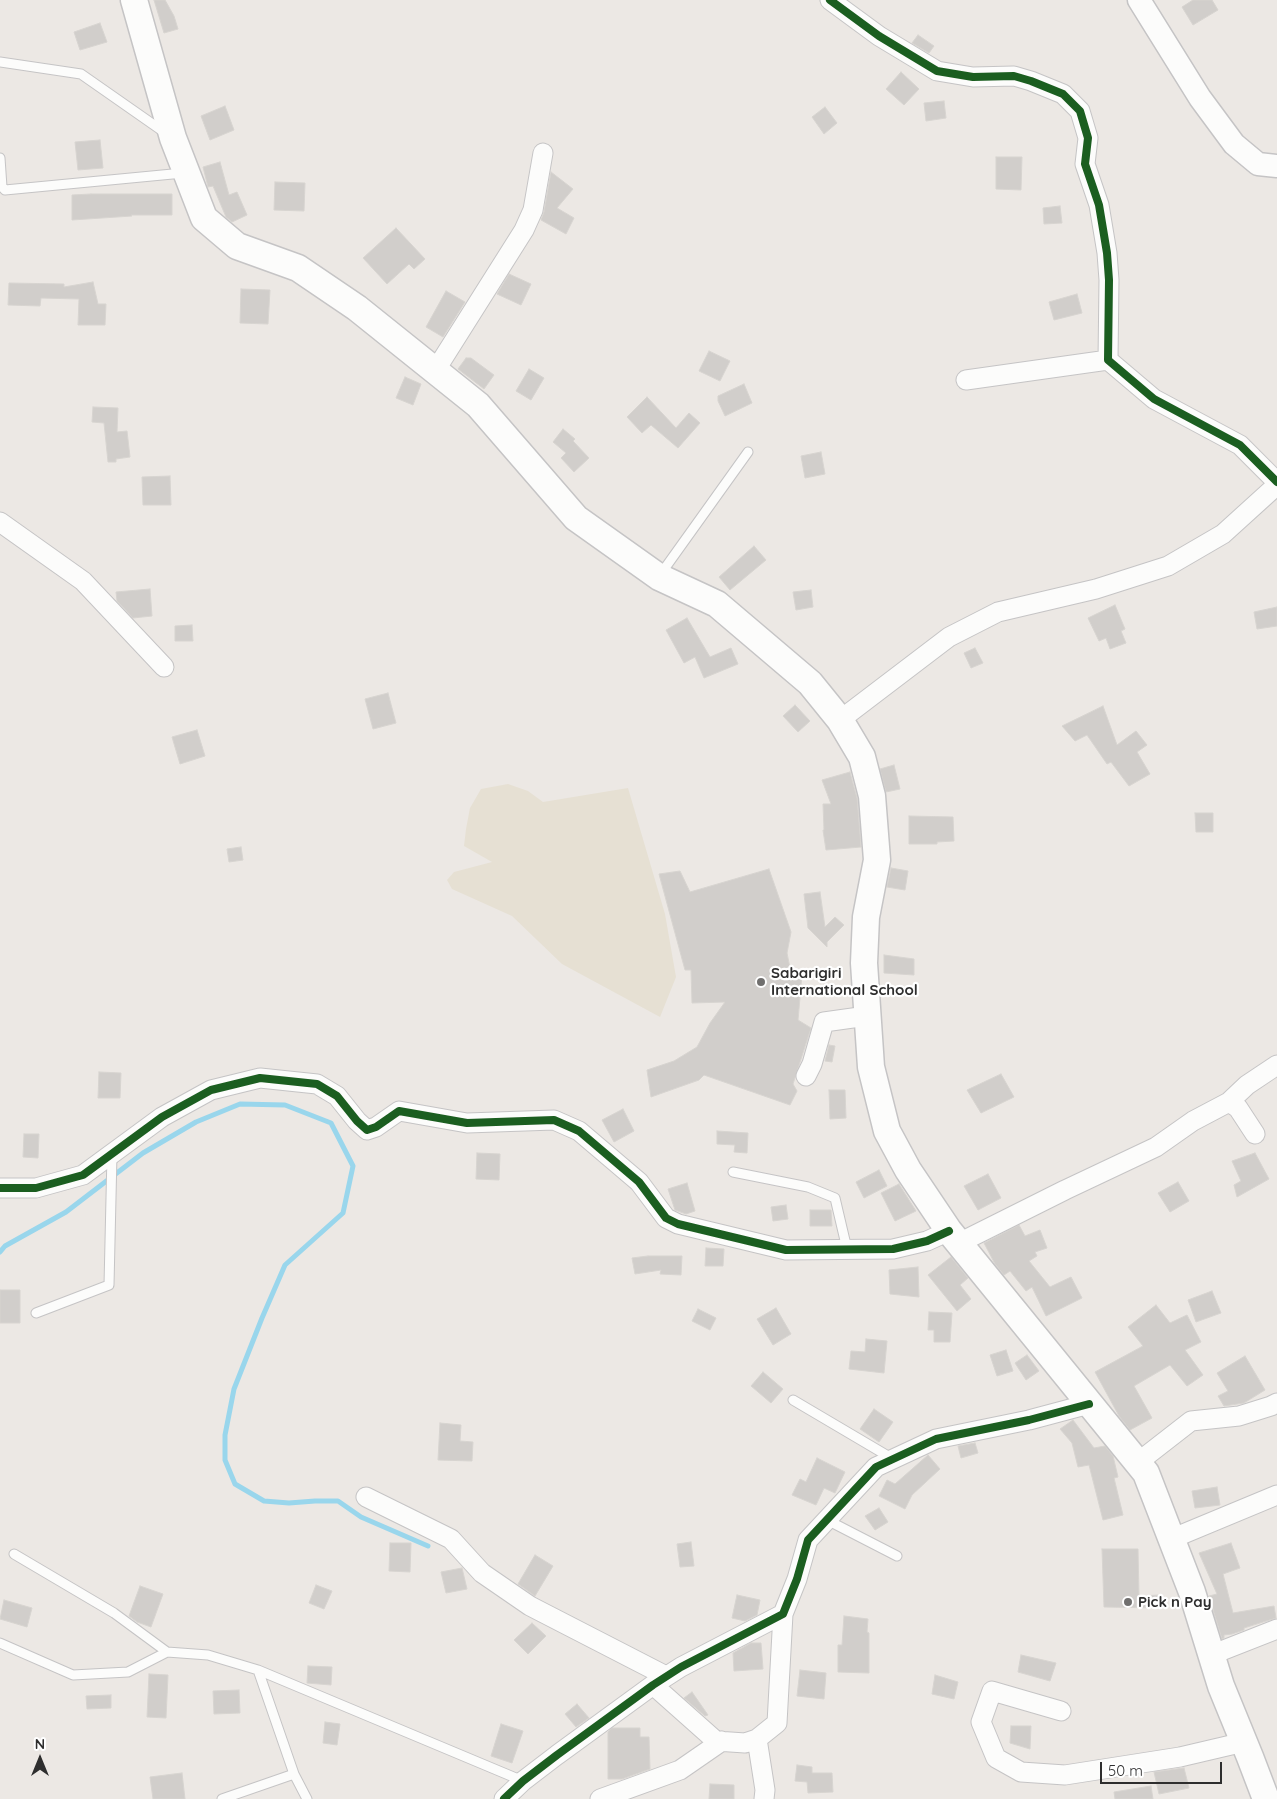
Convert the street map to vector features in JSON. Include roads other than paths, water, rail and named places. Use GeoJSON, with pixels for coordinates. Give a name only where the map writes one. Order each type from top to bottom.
{"type":"FeatureCollection","features":[{"type":"Feature","properties":{"kind":"main road"},"geometry":{"type":"LineString","coordinates":[[134,0],[173,138],[204,218],[237,246],[298,268],[357,308],[478,405],[576,518],[659,577],[717,604],[810,683],[840,720],[862,757],[872,796],[877,860],[866,917],[864,963],[871,1067],[887,1131],[908,1170],[954,1237],[1146,1473],[1192,1592],[1221,1686],[1266,1799]]}},
{"type":"Feature","properties":{"kind":"street"},"geometry":{"type":"LineString","coordinates":[[830,0],[879,36],[938,71],[973,77],[1014,76],[1023,78],[1063,94],[1080,111],[1088,138],[1085,164],[1099,205],[1107,253],[1109,280],[1108,360]]}},
{"type":"Feature","properties":{"kind":"street"},"geometry":{"type":"LineString","coordinates":[[1139,0],[1200,98],[1234,144],[1258,164],[1277,166]]}},
{"type":"Feature","properties":{"kind":"street"},"geometry":{"type":"LineString","coordinates":[[435,371],[524,230],[533,210],[543,153]]}},
{"type":"Feature","properties":{"kind":"street"},"geometry":{"type":"LineString","coordinates":[[840,720],[949,637],[998,612],[1096,589],[1168,566],[1223,534],[1277,483],[1240,446],[1154,399],[1108,360],[966,380]]}},
{"type":"Feature","properties":{"kind":"street"},"geometry":{"type":"LineString","coordinates":[[0,522],[83,581],[164,667]]}},
{"type":"Feature","properties":{"kind":"street"},"geometry":{"type":"LineString","coordinates":[[806,1076],[812,1064],[824,1022],[867,1016]]}},
{"type":"Feature","properties":{"kind":"street"},"geometry":{"type":"LineString","coordinates":[[0,1188],[36,1188],[83,1175],[162,1117],[211,1090],[260,1078],[316,1084],[337,1096],[357,1121],[367,1130],[376,1127],[399,1112],[467,1123],[554,1120],[579,1131],[639,1182],[666,1218],[678,1224],[786,1250],[893,1249],[954,1237],[1049,1198],[1156,1147],[1193,1121],[1229,1102],[1247,1085],[1277,1065]]}},
{"type":"Feature","properties":{"kind":"street"},"geometry":{"type":"LineString","coordinates":[[1229,1102],[1238,1108],[1255,1134]]}},
{"type":"Feature","properties":{"kind":"street"},"geometry":{"type":"LineString","coordinates":[[1137,1463],[1191,1421],[1239,1416],[1277,1403]]}},
{"type":"Feature","properties":{"kind":"street"},"geometry":{"type":"LineString","coordinates":[[366,1497],[451,1539],[482,1574],[530,1606],[659,1681],[716,1741],[745,1743],[757,1739],[777,1723],[783,1614],[797,1579],[808,1540],[876,1467],[936,1440],[1029,1420],[1089,1404]]}},
{"type":"Feature","properties":{"kind":"street"},"geometry":{"type":"LineString","coordinates":[[1171,1539],[1277,1495]]}},
{"type":"Feature","properties":{"kind":"street"},"geometry":{"type":"LineString","coordinates":[[504,1799],[523,1782],[659,1681],[681,1667],[783,1614]]}},
{"type":"Feature","properties":{"kind":"street"},"geometry":{"type":"LineString","coordinates":[[1211,1655],[1277,1629]]}},
{"type":"Feature","properties":{"kind":"street"},"geometry":{"type":"LineString","coordinates":[[1061,1711],[992,1691],[981,1722],[996,1758],[1021,1772],[1065,1775],[1180,1757],[1244,1742]]}},
{"type":"Feature","properties":{"kind":"street"},"geometry":{"type":"LineString","coordinates":[[757,1739],[765,1790],[764,1799]]}},
{"type":"Feature","properties":{"kind":"street"},"geometry":{"type":"LineString","coordinates":[[600,1799],[680,1770],[722,1741]]}},
{"type":"Feature","properties":{"kind":"lane"},"geometry":{"type":"LineString","coordinates":[[0,62],[81,74],[173,138]]}},
{"type":"Feature","properties":{"kind":"lane"},"geometry":{"type":"LineString","coordinates":[[0,158],[2,187],[5,190],[187,172]]}},
{"type":"Feature","properties":{"kind":"lane"},"geometry":{"type":"LineString","coordinates":[[659,577],[748,452]]}},
{"type":"Feature","properties":{"kind":"lane"},"geometry":{"type":"LineString","coordinates":[[36,1313],[110,1286],[112,1154]]}},
{"type":"Feature","properties":{"kind":"lane"},"geometry":{"type":"LineString","coordinates":[[732,1172],[808,1186],[835,1198],[846,1249]]}},
{"type":"Feature","properties":{"kind":"lane"},"geometry":{"type":"LineString","coordinates":[[793,1400],[894,1459]]}},
{"type":"Feature","properties":{"kind":"lane"},"geometry":{"type":"LineString","coordinates":[[827,1520],[897,1556]]}},
{"type":"Feature","properties":{"kind":"lane"},"geometry":{"type":"LineString","coordinates":[[14,1554],[114,1613],[167,1652]]}},
{"type":"Feature","properties":{"kind":"lane"},"geometry":{"type":"LineString","coordinates":[[0,1643],[73,1675],[128,1672],[167,1652],[208,1655],[258,1670],[523,1782]]}},
{"type":"Feature","properties":{"kind":"lane"},"geometry":{"type":"LineString","coordinates":[[258,1670],[294,1774],[307,1799]]}},
{"type":"Feature","properties":{"kind":"lane"},"geometry":{"type":"LineString","coordinates":[[222,1799],[294,1774]]}},
{"type":"Feature","properties":{"kind":"waterway"},"geometry":{"type":"LineString","coordinates":[[0,1252],[5,1246],[66,1212],[143,1153],[196,1122],[240,1104],[285,1105],[331,1123],[353,1166],[343,1213],[285,1265],[234,1389],[225,1435],[225,1460],[235,1484],[264,1501],[289,1503],[338,1501],[361,1517],[428,1546]]}},
{"type":"Feature","properties":{"kind":"place","name":"Sabarigiri International School"},"geometry":{"type":"Point","coordinates":[761,982]}},
{"type":"Feature","properties":{"kind":"place","name":"Pick n Pay"},"geometry":{"type":"Point","coordinates":[1128,1602]}}]}
